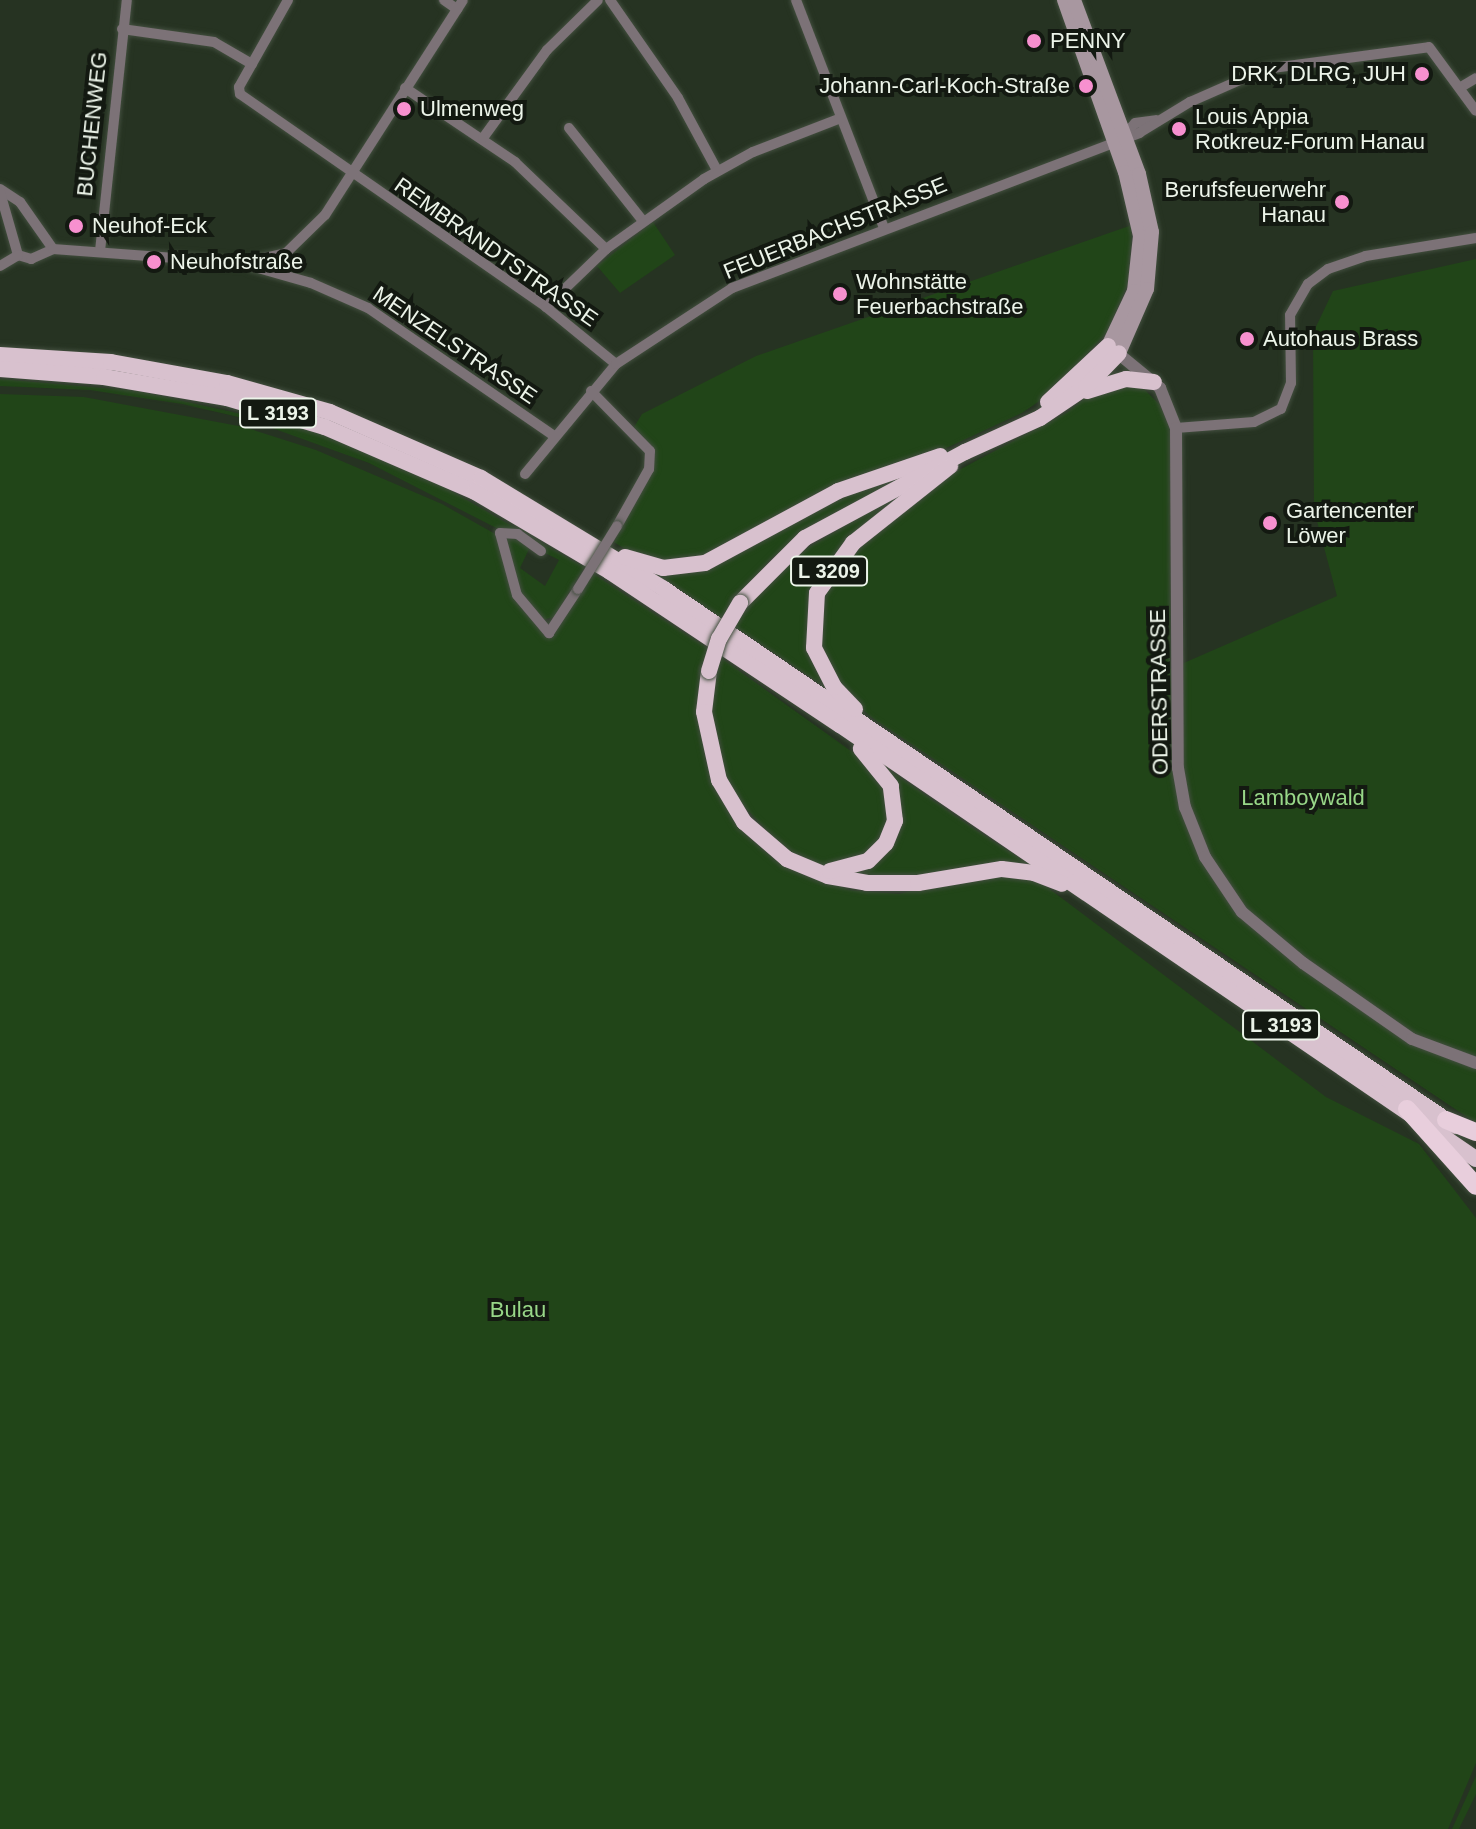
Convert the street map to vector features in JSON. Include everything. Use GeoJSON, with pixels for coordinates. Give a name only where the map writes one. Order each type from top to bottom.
{"type":"FeatureCollection","features":[{"type":"Feature","properties":{"kind":"highway","name":"L 3209"},"geometry":{"type":"LineString","coordinates":[[1075,885],[1012,870],[894,884],[808,869],[765,843],[726,794],[707,742],[704,698],[719,639],[740,603],[805,538],[1077,394],[1114,349]]}},
{"type":"Feature","properties":{"kind":"highway","name":"L 3209"},"geometry":{"type":"LineString","coordinates":[[1013,428],[1114,349]]}},
{"type":"Feature","properties":{"kind":"highway","name":"L 3193"},"geometry":{"type":"LineString","coordinates":[[0,355],[111,362],[174,373],[330,412],[481,478],[610,554],[1476,1140]]}},
{"type":"Feature","properties":{"kind":"highway","name":"L 3193"},"geometry":{"type":"LineString","coordinates":[[0,369],[104,377],[214,395],[325,427],[398,456],[548,534],[840,725],[1407,1109],[1476,1159]]}},
{"type":"Feature","properties":{"kind":"highway"},"geometry":{"type":"LineString","coordinates":[[1077,394],[1126,379],[1154,382]]}},
{"type":"Feature","properties":{"kind":"highway","name":"L 3209"},"geometry":{"type":"LineString","coordinates":[[871,729],[820,662],[812,629],[817,593],[853,543],[965,452]]}},
{"type":"Feature","properties":{"kind":"highway"},"geometry":{"type":"LineString","coordinates":[[610,554],[663,568],[705,563],[838,491],[965,452]]}},
{"type":"Feature","properties":{"kind":"highway"},"geometry":{"type":"LineString","coordinates":[[808,869],[837,871],[868,861],[886,843],[895,821],[894,794],[886,777],[840,725]]}},
{"type":"Feature","properties":{"kind":"highway"},"geometry":{"type":"LineString","coordinates":[[1407,1109],[1476,1186]]}},
{"type":"Feature","properties":{"kind":"highway"},"geometry":{"type":"LineString","coordinates":[[1446,1120],[1476,1132]]}},
{"type":"Feature","properties":{"kind":"main road","name":"L 3209"},"geometry":{"type":"LineString","coordinates":[[1064,0],[1119,137]]}},
{"type":"Feature","properties":{"kind":"main road","name":"L 3209"},"geometry":{"type":"LineString","coordinates":[[1074,0],[1119,137],[1134,203],[1140,254],[1129,306],[1114,349]]}},
{"type":"Feature","properties":{"kind":"street","name":"BUCHENWEG"},"geometry":{"type":"LineString","coordinates":[[100,251],[127,0]]}},
{"type":"Feature","properties":{"kind":"street"},"geometry":{"type":"LineString","coordinates":[[288,0],[238,91],[267,117],[351,174]]}},
{"type":"Feature","properties":{"kind":"street"},"geometry":{"type":"LineString","coordinates":[[0,266],[18,255],[31,259],[53,249],[242,263],[271,260],[300,244],[351,174],[460,4],[444,0]]}},
{"type":"Feature","properties":{"kind":"street"},"geometry":{"type":"LineString","coordinates":[[483,138],[547,50],[598,0]]}},
{"type":"Feature","properties":{"kind":"street"},"geometry":{"type":"LineString","coordinates":[[610,0],[678,98],[717,170]]}},
{"type":"Feature","properties":{"kind":"street"},"geometry":{"type":"LineString","coordinates":[[796,0],[884,228]]}},
{"type":"Feature","properties":{"kind":"street"},"geometry":{"type":"LineString","coordinates":[[122,29],[214,42],[252,64]]}},
{"type":"Feature","properties":{"kind":"street"},"geometry":{"type":"LineString","coordinates":[[1119,137],[1139,133],[1156,120],[1265,69],[1429,47],[1476,111]]}},
{"type":"Feature","properties":{"kind":"street"},"geometry":{"type":"LineString","coordinates":[[1461,87],[1476,78]]}},
{"type":"Feature","properties":{"kind":"street"},"geometry":{"type":"LineString","coordinates":[[405,88],[483,138],[525,171],[606,249]]}},
{"type":"Feature","properties":{"kind":"street"},"geometry":{"type":"LineString","coordinates":[[546,307],[606,249],[717,170],[841,118]]}},
{"type":"Feature","properties":{"kind":"street"},"geometry":{"type":"LineString","coordinates":[[569,128],[643,221]]}},
{"type":"Feature","properties":{"kind":"street","name":"FEUERBACHSTRASSE"},"geometry":{"type":"LineString","coordinates":[[525,474],[553,435],[616,364],[732,288],[1119,137]]}},
{"type":"Feature","properties":{"kind":"street","name":"REMBRANDTSTRASSE"},"geometry":{"type":"LineString","coordinates":[[351,174],[546,307],[616,364]]}},
{"type":"Feature","properties":{"kind":"street"},"geometry":{"type":"LineString","coordinates":[[0,190],[20,202],[53,249]]}},
{"type":"Feature","properties":{"kind":"street"},"geometry":{"type":"LineString","coordinates":[[0,190],[18,255]]}},
{"type":"Feature","properties":{"kind":"street"},"geometry":{"type":"LineString","coordinates":[[1176,428],[1242,424],[1281,409],[1291,383],[1290,315],[1308,284],[1328,269],[1366,256],[1476,238]]}},
{"type":"Feature","properties":{"kind":"street","name":"MENZELSTRASSE"},"geometry":{"type":"LineString","coordinates":[[242,263],[311,283],[368,308],[553,435]]}},
{"type":"Feature","properties":{"kind":"street","name":"ODERSTRASSE"},"geometry":{"type":"LineString","coordinates":[[1114,349],[1154,382],[1176,428],[1176,743],[1180,788],[1197,842],[1224,889],[1263,932],[1412,1039],[1476,1063]]}},
{"type":"Feature","properties":{"kind":"street"},"geometry":{"type":"LineString","coordinates":[[541,551],[518,534],[500,533],[517,595],[549,633],[649,469],[650,451],[591,391]]}},
{"type":"Feature","properties":{"kind":"green space"},"geometry":{"type":"Polygon","coordinates":[[[653,222],[675,255],[620,293],[597,266],[653,222]]]}},
{"type":"Feature","properties":{"kind":"green space"},"geometry":{"type":"Polygon","coordinates":[[[1132,225],[1128,283],[1107,332],[1051,393],[1022,413],[733,547],[684,564],[634,555],[614,542],[653,466],[651,447],[634,427],[642,414],[756,356],[1132,225]]]}},
{"type":"Feature","properties":{"kind":"green space","name":"Lamboywald"},"geometry":{"type":"Polygon","coordinates":[[[1476,259],[1476,1123],[871,717],[847,696],[818,648],[818,605],[844,558],[913,502],[957,471],[1068,412],[1107,380],[1138,383],[1160,405],[1171,431],[1170,669],[1337,596],[1314,510],[1313,333],[1333,291],[1476,259]]]}},
{"type":"Feature","properties":{"kind":"green space"},"geometry":{"type":"Polygon","coordinates":[[[0,379],[138,391],[323,432],[425,476],[584,567],[554,617],[542,620],[519,594],[506,535],[530,547],[520,568],[545,586],[559,560],[369,463],[247,419],[182,404],[90,390],[0,386],[0,379]]]}},
{"type":"Feature","properties":{"kind":"green space","name":"Bulau"},"geometry":{"type":"Polygon","coordinates":[[[0,394],[84,397],[244,427],[316,450],[442,504],[497,535],[515,595],[551,639],[594,574],[707,648],[699,697],[705,758],[714,784],[751,839],[774,859],[848,890],[899,894],[984,874],[1039,881],[1326,1097],[1419,1144],[1476,1218],[1476,1763],[1448,1829],[0,1829],[0,394]]]}},
{"type":"Feature","properties":{"kind":"green space"},"geometry":{"type":"Polygon","coordinates":[[[921,466],[771,558],[721,618],[653,572],[682,572],[801,512],[921,466]]]}},
{"type":"Feature","properties":{"kind":"green space"},"geometry":{"type":"Polygon","coordinates":[[[916,484],[878,517],[810,601],[808,644],[823,679],[819,683],[732,625],[789,559],[916,484]]]}},
{"type":"Feature","properties":{"kind":"green space"},"geometry":{"type":"Polygon","coordinates":[[[720,657],[876,769],[890,800],[885,837],[858,862],[827,868],[791,856],[738,800],[725,777],[711,722],[711,692],[720,657]]]}},
{"type":"Feature","properties":{"kind":"green space"},"geometry":{"type":"Polygon","coordinates":[[[885,767],[1041,872],[906,881],[833,874],[888,847],[885,767]]]}},
{"type":"Feature","properties":{"kind":"green space"},"geometry":{"type":"Polygon","coordinates":[[[1476,1776],[1476,1794],[1459,1829],[1452,1829],[1476,1776]]]}},
{"type":"Feature","properties":{"kind":"place","name":"PENNY"},"geometry":{"type":"Point","coordinates":[1034,41]}},
{"type":"Feature","properties":{"kind":"place","name":"DRK, DLRG, JUH"},"geometry":{"type":"Point","coordinates":[1422,74]}},
{"type":"Feature","properties":{"kind":"place","name":"Johann-Carl-Koch-Straße"},"geometry":{"type":"Point","coordinates":[1086,86]}},
{"type":"Feature","properties":{"kind":"place","name":"Ulmenweg"},"geometry":{"type":"Point","coordinates":[404,109]}},
{"type":"Feature","properties":{"kind":"place","name":"Louis Appia Rotkreuz-Forum Hanau"},"geometry":{"type":"Point","coordinates":[1179,129]}},
{"type":"Feature","properties":{"kind":"place","name":"Berufsfeuerwehr Hanau"},"geometry":{"type":"Point","coordinates":[1342,202]}},
{"type":"Feature","properties":{"kind":"place","name":"Neuhof-Eck"},"geometry":{"type":"Point","coordinates":[76,226]}},
{"type":"Feature","properties":{"kind":"place","name":"Neuhofstraße"},"geometry":{"type":"Point","coordinates":[154,262]}},
{"type":"Feature","properties":{"kind":"place","name":"Wohnstätte Feuerbachstraße"},"geometry":{"type":"Point","coordinates":[840,294]}},
{"type":"Feature","properties":{"kind":"place","name":"Autohaus Brass"},"geometry":{"type":"Point","coordinates":[1247,339]}},
{"type":"Feature","properties":{"kind":"place","name":"Gartencenter Löwer"},"geometry":{"type":"Point","coordinates":[1270,523]}}]}
